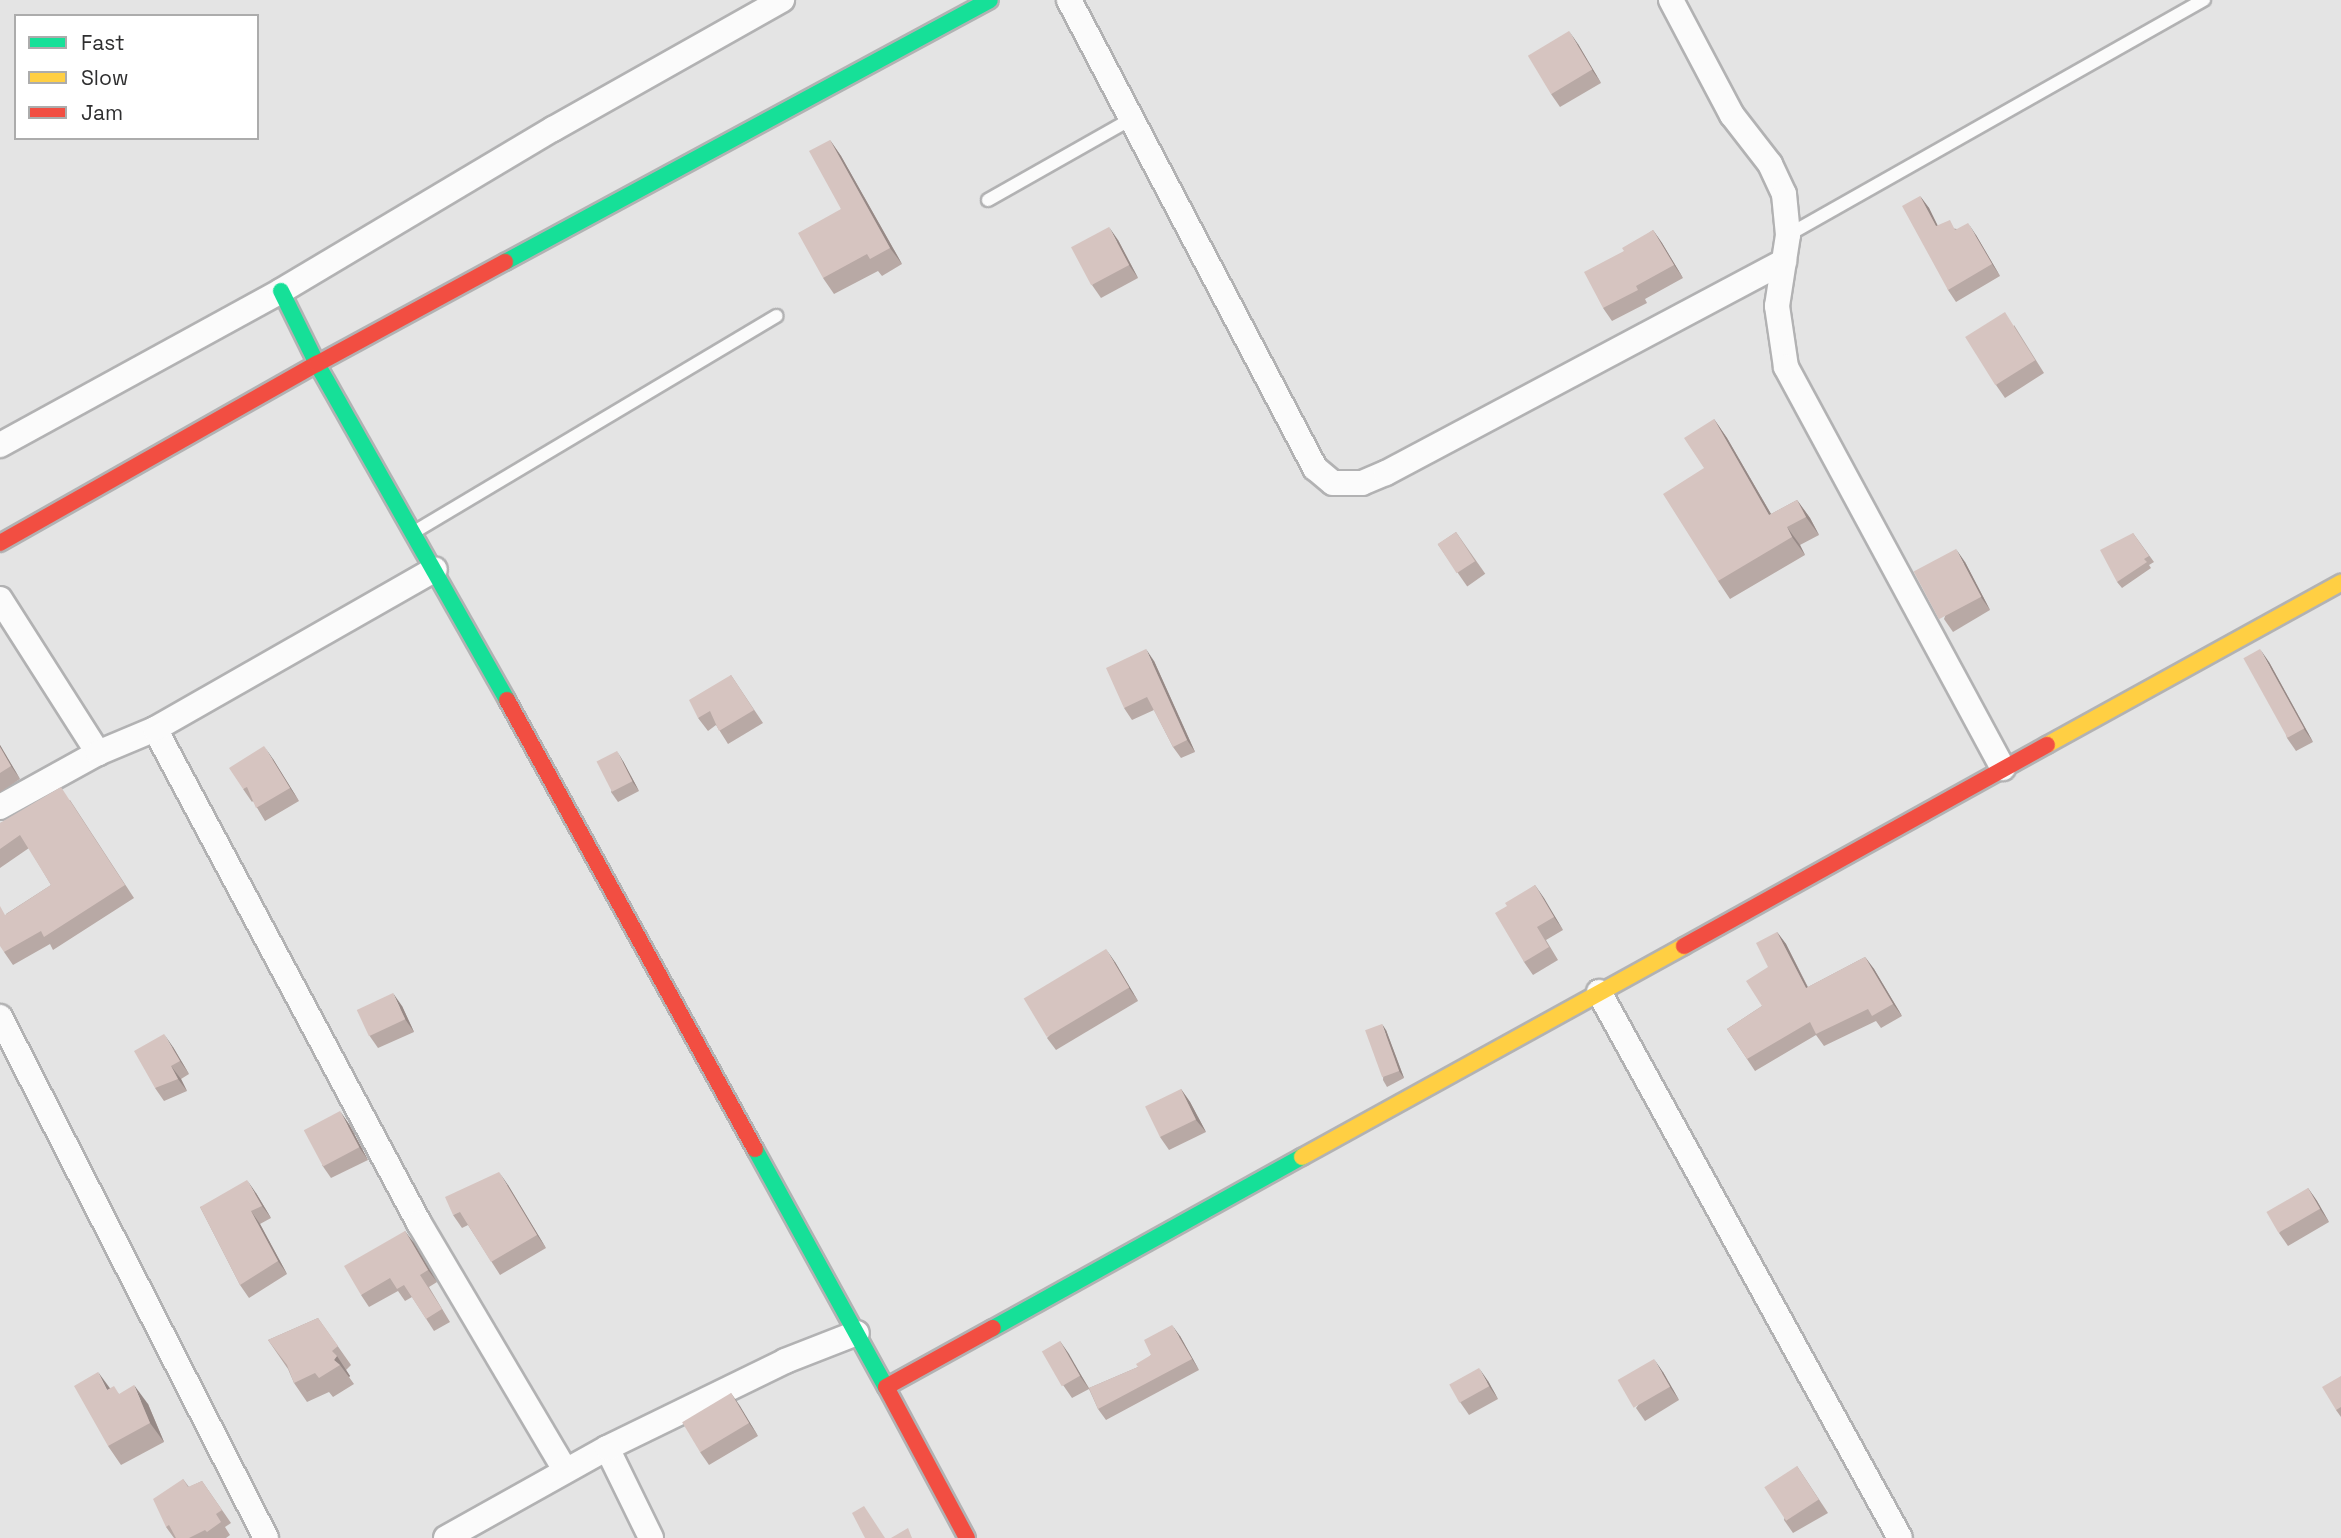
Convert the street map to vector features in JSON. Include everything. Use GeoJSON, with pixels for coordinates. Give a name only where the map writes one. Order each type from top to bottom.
{"type":"FeatureCollection","features":[{"type":"Feature","properties":{"kind":"street"},"geometry":{"type":"LineString","coordinates":[[0,445],[281,291],[554,129],[782,0]]}},
{"type":"Feature","properties":{"kind":"street"},"geometry":{"type":"LineString","coordinates":[[0,544],[317,365],[990,0]]}},
{"type":"Feature","properties":{"kind":"street"},"geometry":{"type":"LineString","coordinates":[[1069,0],[1315,468],[1333,483],[1362,483],[1386,473],[1784,261]]}},
{"type":"Feature","properties":{"kind":"street"},"geometry":{"type":"LineString","coordinates":[[1671,0],[1732,115],[1770,164],[1778,179],[1787,208],[1788,235],[1777,306],[1786,367],[2003,768]]}},
{"type":"Feature","properties":{"kind":"street"},"geometry":{"type":"LineString","coordinates":[[281,291],[317,365],[435,569],[857,1333],[967,1538]]}},
{"type":"Feature","properties":{"kind":"street"},"geometry":{"type":"LineString","coordinates":[[0,807],[98,752],[155,729],[435,569]]}},
{"type":"Feature","properties":{"kind":"street"},"geometry":{"type":"LineString","coordinates":[[886,1387],[2341,583]]}},
{"type":"Feature","properties":{"kind":"street"},"geometry":{"type":"LineString","coordinates":[[0,599],[98,752]]}},
{"type":"Feature","properties":{"kind":"street"},"geometry":{"type":"LineString","coordinates":[[155,729],[419,1223],[565,1470]]}},
{"type":"Feature","properties":{"kind":"street"},"geometry":{"type":"LineString","coordinates":[[1599,992],[1900,1538]]}},
{"type":"Feature","properties":{"kind":"street"},"geometry":{"type":"LineString","coordinates":[[0,1017],[266,1538]]}},
{"type":"Feature","properties":{"kind":"street"},"geometry":{"type":"LineString","coordinates":[[446,1538],[607,1448],[785,1361],[857,1333]]}},
{"type":"Feature","properties":{"kind":"street"},"geometry":{"type":"LineString","coordinates":[[607,1448],[651,1538]]}},
{"type":"Feature","properties":{"kind":"lane"},"geometry":{"type":"LineString","coordinates":[[1788,235],[2204,0]]}},
{"type":"Feature","properties":{"kind":"lane"},"geometry":{"type":"LineString","coordinates":[[988,200],[1131,118]]}},
{"type":"Feature","properties":{"kind":"lane"},"geometry":{"type":"LineString","coordinates":[[414,532],[777,316]]}},
{"type":"Feature","properties":{"kind":"building"},"geometry":{"type":"Polygon","coordinates":[[[1569,31],[1592,70],[1551,94],[1528,56],[1569,31]]]}},
{"type":"Feature","properties":{"kind":"building"},"geometry":{"type":"Polygon","coordinates":[[[830,140],[890,248],[870,259],[867,254],[823,278],[798,233],[841,209],[809,151],[830,140]]]}},
{"type":"Feature","properties":{"kind":"building"},"geometry":{"type":"Polygon","coordinates":[[[1920,196],[1936,226],[1950,220],[1955,230],[1968,223],[1992,264],[1948,290],[1902,206],[1920,196]]]}},
{"type":"Feature","properties":{"kind":"building"},"geometry":{"type":"Polygon","coordinates":[[[1109,227],[1129,265],[1091,285],[1071,247],[1109,227]]]}},
{"type":"Feature","properties":{"kind":"building"},"geometry":{"type":"Polygon","coordinates":[[[1653,230],[1674,265],[1636,286],[1638,290],[1603,308],[1584,272],[1624,251],[1622,248],[1653,230]]]}},
{"type":"Feature","properties":{"kind":"building"},"geometry":{"type":"Polygon","coordinates":[[[2005,312],[2035,360],[1995,385],[1965,337],[2005,312]]]}},
{"type":"Feature","properties":{"kind":"building"},"geometry":{"type":"Polygon","coordinates":[[[1714,419],[1769,515],[1797,500],[1806,517],[1787,527],[1792,537],[1718,581],[1663,494],[1704,468],[1684,438],[1714,419]]]}},
{"type":"Feature","properties":{"kind":"building"},"geometry":{"type":"Polygon","coordinates":[[[1456,532],[1475,561],[1457,573],[1438,544],[1456,532]]]}},
{"type":"Feature","properties":{"kind":"building"},"geometry":{"type":"Polygon","coordinates":[[[2133,533],[2149,556],[2144,559],[2147,562],[2117,582],[2100,550],[2133,533]]]}},
{"type":"Feature","properties":{"kind":"building"},"geometry":{"type":"Polygon","coordinates":[[[1956,549],[1981,597],[1939,619],[1914,572],[1956,549]]]}},
{"type":"Feature","properties":{"kind":"building"},"geometry":{"type":"Polygon","coordinates":[[[1146,649],[1187,740],[1173,747],[1147,697],[1124,708],[1106,668],[1146,649]]]}},
{"type":"Feature","properties":{"kind":"building"},"geometry":{"type":"Polygon","coordinates":[[[2260,649],[2304,729],[2287,738],[2243,658],[2260,649]]]}},
{"type":"Feature","properties":{"kind":"building"},"geometry":{"type":"Polygon","coordinates":[[[731,675],[754,710],[719,731],[710,711],[698,718],[689,700],[731,675]]]}},
{"type":"Feature","properties":{"kind":"building"},"geometry":{"type":"Polygon","coordinates":[[[264,746],[290,788],[256,808],[247,787],[243,789],[229,768],[264,746]]]}},
{"type":"Feature","properties":{"kind":"building"},"geometry":{"type":"Polygon","coordinates":[[[0,747],[11,766],[0,773],[0,747]]]}},
{"type":"Feature","properties":{"kind":"building"},"geometry":{"type":"Polygon","coordinates":[[[617,751],[632,781],[612,792],[597,761],[617,751]]]}},
{"type":"Feature","properties":{"kind":"building"},"geometry":{"type":"Polygon","coordinates":[[[61,787],[125,885],[44,937],[41,931],[4,952],[0,946],[0,906],[5,915],[51,885],[20,835],[0,849],[0,823],[61,787]]]}},
{"type":"Feature","properties":{"kind":"building"},"geometry":{"type":"Polygon","coordinates":[[[1535,885],[1554,917],[1537,927],[1549,947],[1524,962],[1495,913],[1507,906],[1505,903],[1535,885]]]}},
{"type":"Feature","properties":{"kind":"building"},"geometry":{"type":"Polygon","coordinates":[[[1777,932],[1806,988],[1865,957],[1893,1004],[1872,1016],[1868,1009],[1816,1034],[1810,1022],[1747,1059],[1727,1029],[1762,1006],[1746,981],[1768,967],[1756,943],[1777,932]]]}},
{"type":"Feature","properties":{"kind":"building"},"geometry":{"type":"Polygon","coordinates":[[[1106,949],[1129,988],[1047,1037],[1024,998],[1106,949]]]}},
{"type":"Feature","properties":{"kind":"building"},"geometry":{"type":"Polygon","coordinates":[[[393,993],[405,1019],[369,1036],[357,1010],[393,993]]]}},
{"type":"Feature","properties":{"kind":"building"},"geometry":{"type":"Polygon","coordinates":[[[1382,1024],[1399,1071],[1382,1077],[1365,1030],[1382,1024]]]}},
{"type":"Feature","properties":{"kind":"building"},"geometry":{"type":"Polygon","coordinates":[[[164,1034],[180,1061],[171,1066],[178,1079],[155,1088],[134,1051],[164,1034]]]}},
{"type":"Feature","properties":{"kind":"building"},"geometry":{"type":"Polygon","coordinates":[[[1181,1089],[1196,1120],[1160,1137],[1145,1107],[1181,1089]]]}},
{"type":"Feature","properties":{"kind":"building"},"geometry":{"type":"Polygon","coordinates":[[[340,1111],[359,1147],[323,1166],[304,1130],[340,1111]]]}},
{"type":"Feature","properties":{"kind":"building"},"geometry":{"type":"Polygon","coordinates":[[[499,1172],[537,1235],[491,1262],[460,1212],[453,1215],[445,1197],[499,1172]]]}},
{"type":"Feature","properties":{"kind":"building"},"geometry":{"type":"Polygon","coordinates":[[[247,1180],[262,1206],[251,1211],[278,1261],[240,1285],[200,1207],[247,1180]]]}},
{"type":"Feature","properties":{"kind":"building"},"geometry":{"type":"Polygon","coordinates":[[[2308,1188],[2320,1209],[2278,1233],[2266,1212],[2308,1188]]]}},
{"type":"Feature","properties":{"kind":"building"},"geometry":{"type":"Polygon","coordinates":[[[405,1231],[428,1270],[420,1275],[442,1309],[426,1319],[404,1285],[397,1289],[390,1278],[361,1295],[344,1266],[405,1231]]]}},
{"type":"Feature","properties":{"kind":"building"},"geometry":{"type":"Polygon","coordinates":[[[318,1318],[338,1346],[332,1351],[337,1356],[334,1360],[340,1365],[319,1378],[315,1373],[294,1383],[287,1365],[268,1340],[318,1318]]]}},
{"type":"Feature","properties":{"kind":"building"},"geometry":{"type":"Polygon","coordinates":[[[1172,1325],[1192,1359],[1098,1409],[1089,1388],[1138,1367],[1136,1364],[1151,1355],[1144,1340],[1172,1325]]]}},
{"type":"Feature","properties":{"kind":"building"},"geometry":{"type":"Polygon","coordinates":[[[1060,1341],[1080,1376],[1062,1386],[1042,1352],[1060,1341]]]}},
{"type":"Feature","properties":{"kind":"building"},"geometry":{"type":"Polygon","coordinates":[[[1654,1359],[1670,1387],[1634,1408],[1618,1380],[1654,1359]]]}},
{"type":"Feature","properties":{"kind":"building"},"geometry":{"type":"Polygon","coordinates":[[[1479,1368],[1489,1386],[1459,1403],[1449,1384],[1479,1368]]]}},
{"type":"Feature","properties":{"kind":"building"},"geometry":{"type":"Polygon","coordinates":[[[98,1372],[107,1390],[114,1386],[119,1394],[134,1385],[150,1423],[108,1446],[74,1386],[98,1372]]]}},
{"type":"Feature","properties":{"kind":"building"},"geometry":{"type":"Polygon","coordinates":[[[2341,1376],[2341,1407],[2336,1410],[2322,1387],[2341,1376]]]}},
{"type":"Feature","properties":{"kind":"building"},"geometry":{"type":"Polygon","coordinates":[[[731,1393],[749,1423],[700,1452],[682,1422],[731,1393]]]}},
{"type":"Feature","properties":{"kind":"building"},"geometry":{"type":"Polygon","coordinates":[[[1797,1466],[1819,1500],[1786,1521],[1764,1487],[1797,1466]]]}},
{"type":"Feature","properties":{"kind":"building"},"geometry":{"type":"Polygon","coordinates":[[[183,1479],[188,1487],[202,1481],[222,1510],[216,1514],[221,1522],[207,1532],[205,1530],[189,1538],[176,1538],[169,1525],[166,1527],[153,1499],[183,1479]]]}},
{"type":"Feature","properties":{"kind":"building"},"geometry":{"type":"Polygon","coordinates":[[[864,1506],[885,1538],[865,1538],[852,1513],[864,1506]]]}},
{"type":"Feature","properties":{"kind":"building"},"geometry":{"type":"Polygon","coordinates":[[[908,1528],[912,1538],[891,1538],[908,1528]]]}},
{"type":"Feature","properties":{"kind":"traffic: fast"},"geometry":{"type":"LineString","coordinates":[[505,262],[990,0]]}},
{"type":"Feature","properties":{"kind":"traffic: fast"},"geometry":{"type":"LineString","coordinates":[[281,291],[317,364],[507,700]]}},
{"type":"Feature","properties":{"kind":"traffic: fast"},"geometry":{"type":"LineString","coordinates":[[755,1149],[886,1387]]}},
{"type":"Feature","properties":{"kind":"traffic: fast"},"geometry":{"type":"LineString","coordinates":[[993,1328],[1302,1157]]}},
{"type":"Feature","properties":{"kind":"traffic: slow"},"geometry":{"type":"LineString","coordinates":[[2047,745],[2341,583]]}},
{"type":"Feature","properties":{"kind":"traffic: slow"},"geometry":{"type":"LineString","coordinates":[[1302,1157],[1684,946]]}},
{"type":"Feature","properties":{"kind":"traffic: jam"},"geometry":{"type":"LineString","coordinates":[[0,543],[317,364],[505,262]]}},
{"type":"Feature","properties":{"kind":"traffic: jam"},"geometry":{"type":"LineString","coordinates":[[507,700],[755,1149]]}},
{"type":"Feature","properties":{"kind":"traffic: jam"},"geometry":{"type":"LineString","coordinates":[[1684,946],[2047,745]]}},
{"type":"Feature","properties":{"kind":"traffic: jam"},"geometry":{"type":"LineString","coordinates":[[967,1538],[886,1387],[993,1328]]}}]}
